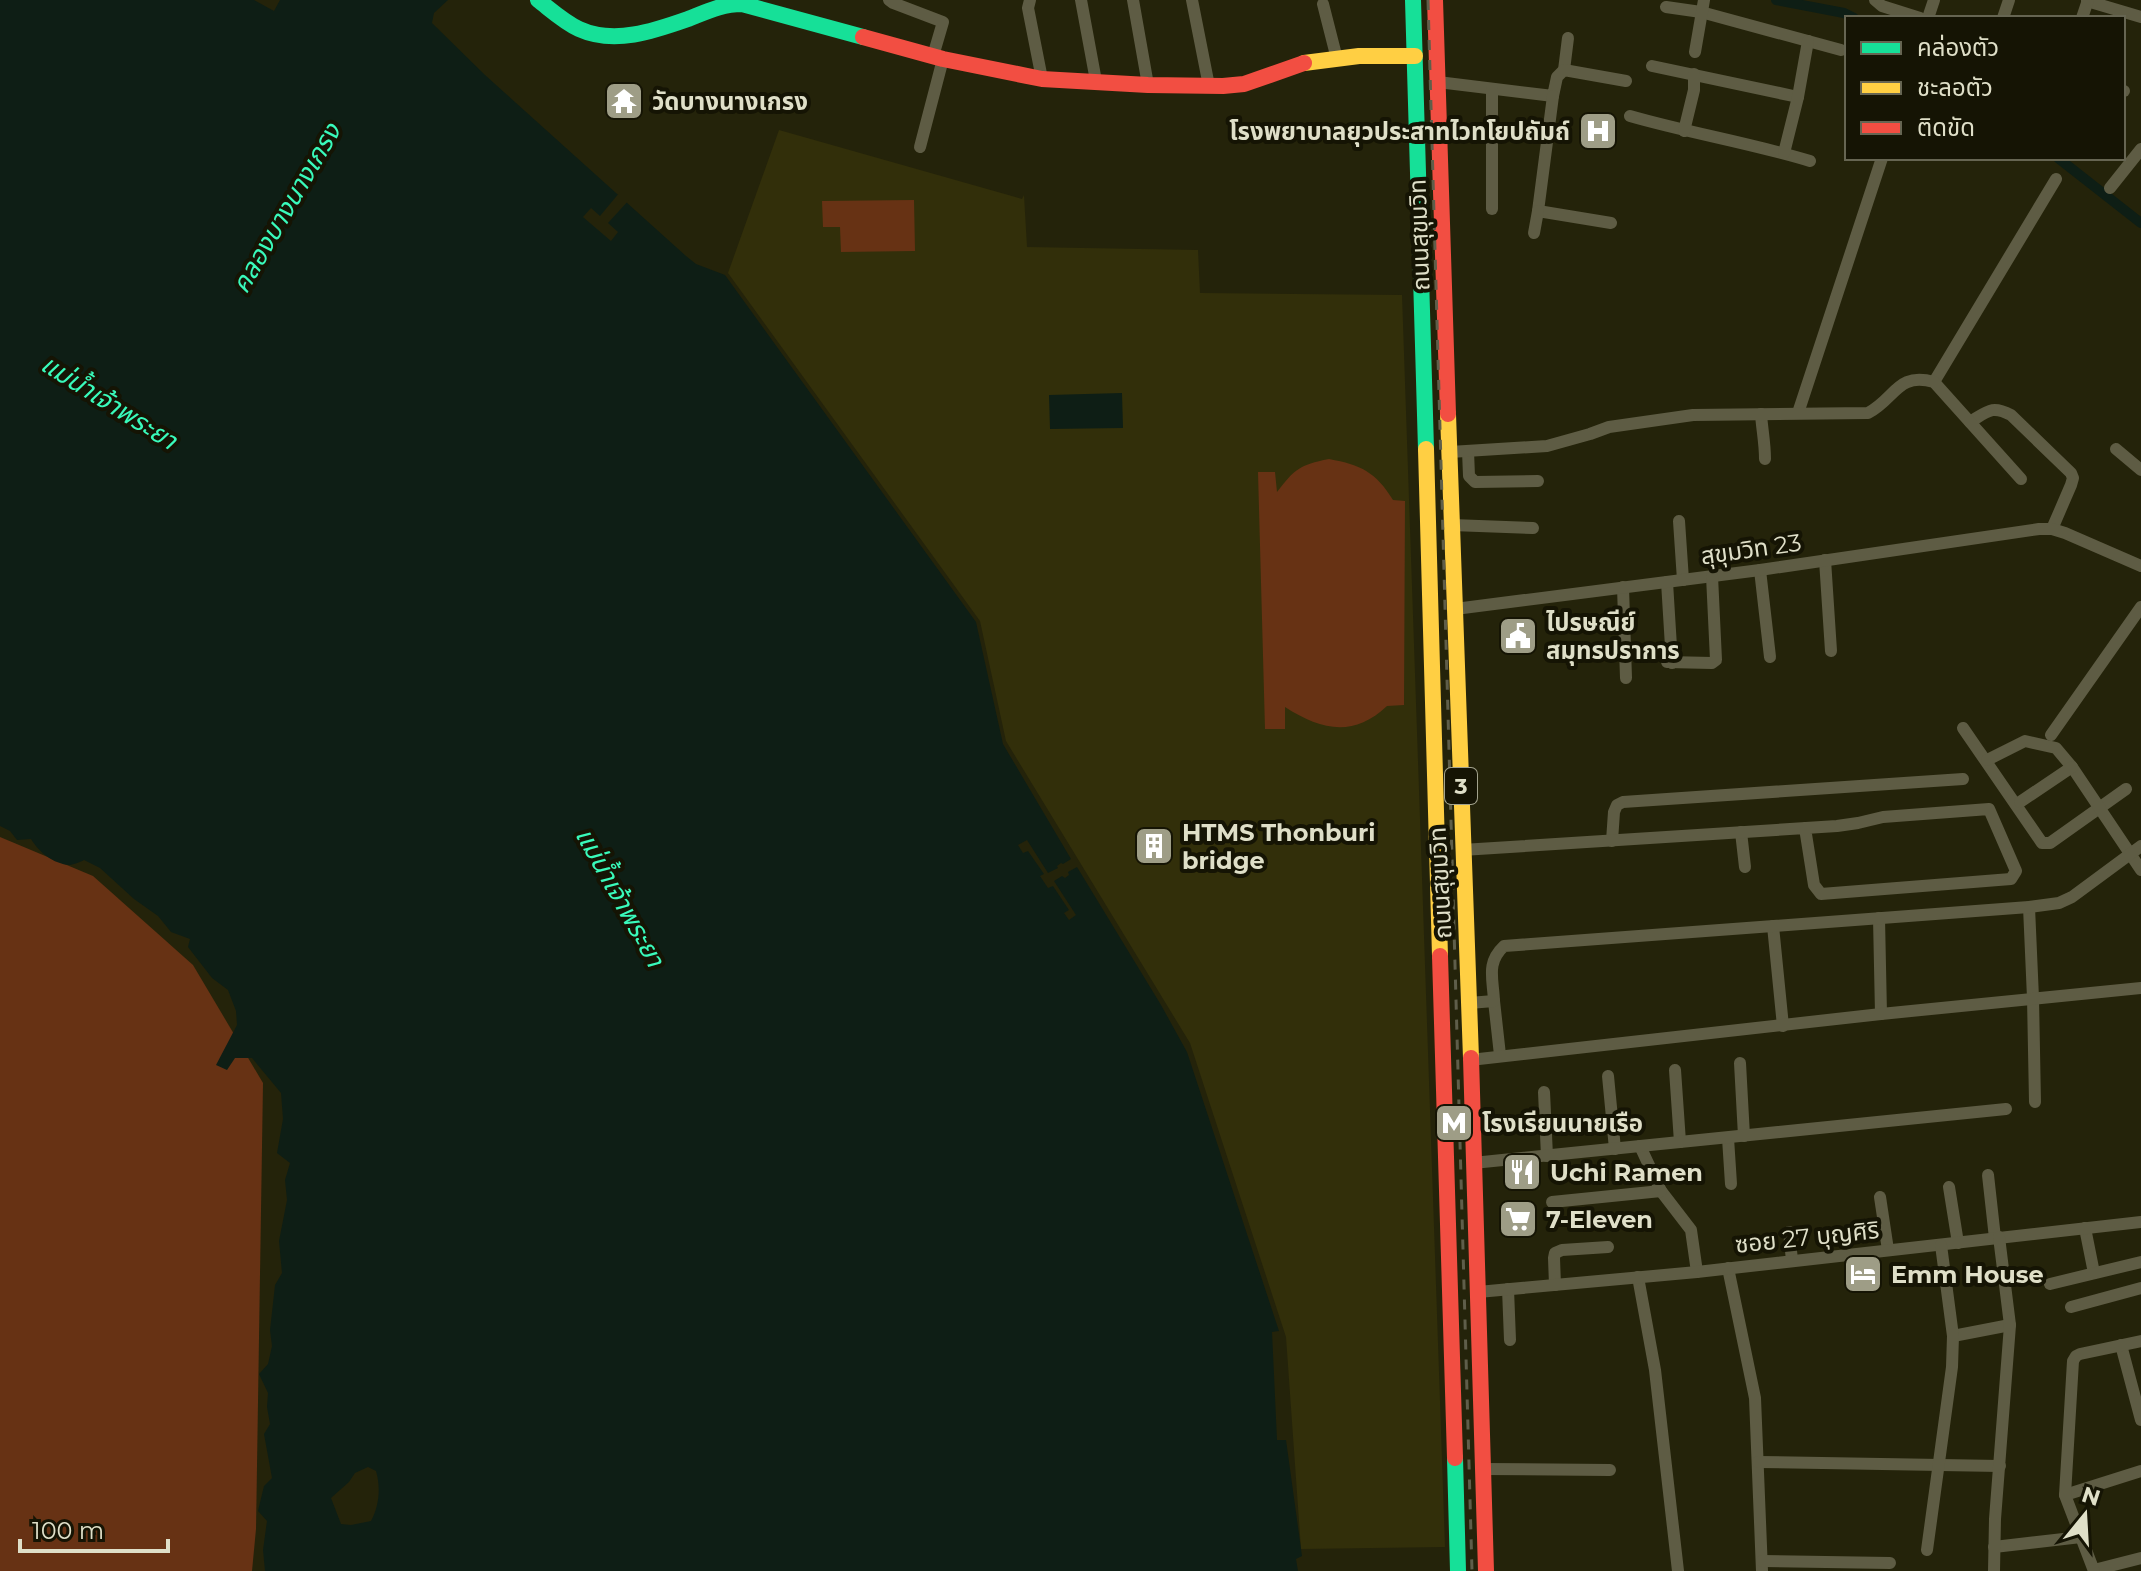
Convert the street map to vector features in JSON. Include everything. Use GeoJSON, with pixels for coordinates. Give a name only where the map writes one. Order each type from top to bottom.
{"type":"FeatureCollection","features":[{"type":"Feature","properties":{"kind":"main road"},"geometry":{"type":"LineString","coordinates":[[538,0],[572,25],[606,37],[638,35],[727,4],[742,4],[938,58],[1042,79],[1148,85],[1244,84],[1304,63],[1359,56],[1415,56]]}},
{"type":"Feature","properties":{"kind":"main road","name":"ถนนสุขุมวิท"},"geometry":{"type":"LineString","coordinates":[[1413,0],[1458,1571]]}},
{"type":"Feature","properties":{"kind":"main road","name":"ถนนสุขุมวิท"},"geometry":{"type":"LineString","coordinates":[[1435,0],[1486,1571]]}},
{"type":"Feature","properties":{"kind":"main road"},"geometry":{"type":"LineString","coordinates":[[1440,899],[1466,906]]}},
{"type":"Feature","properties":{"kind":"main road"},"geometry":{"type":"LineString","coordinates":[[1441,940],[1467,926]]}},
{"type":"Feature","properties":{"kind":"street"},"geometry":{"type":"LineString","coordinates":[[889,0],[943,22],[920,147]]}},
{"type":"Feature","properties":{"kind":"street"},"geometry":{"type":"LineString","coordinates":[[1030,0],[1028,8],[1042,79]]}},
{"type":"Feature","properties":{"kind":"street"},"geometry":{"type":"LineString","coordinates":[[1081,0],[1096,81]]}},
{"type":"Feature","properties":{"kind":"street"},"geometry":{"type":"LineString","coordinates":[[1133,0],[1148,85]]}},
{"type":"Feature","properties":{"kind":"street"},"geometry":{"type":"LineString","coordinates":[[1192,0],[1209,86]]}},
{"type":"Feature","properties":{"kind":"street"},"geometry":{"type":"LineString","coordinates":[[1875,0],[1882,6],[1914,16]]}},
{"type":"Feature","properties":{"kind":"street"},"geometry":{"type":"LineString","coordinates":[[2088,0],[2141,17]]}},
{"type":"Feature","properties":{"kind":"street"},"geometry":{"type":"LineString","coordinates":[[1323,4],[1337,59]]}},
{"type":"Feature","properties":{"kind":"street"},"geometry":{"type":"LineString","coordinates":[[1666,7],[1703,6],[1841,50]]}},
{"type":"Feature","properties":{"kind":"street"},"geometry":{"type":"LineString","coordinates":[[1695,52],[1703,6]]}},
{"type":"Feature","properties":{"kind":"street"},"geometry":{"type":"LineString","coordinates":[[1534,233],[1553,96],[1557,77],[1564,70],[1568,38]]}},
{"type":"Feature","properties":{"kind":"street"},"geometry":{"type":"LineString","coordinates":[[1784,153],[1808,41]]}},
{"type":"Feature","properties":{"kind":"street"},"geometry":{"type":"LineString","coordinates":[[1652,66],[1798,97]]}},
{"type":"Feature","properties":{"kind":"street"},"geometry":{"type":"LineString","coordinates":[[1564,70],[1626,81]]}},
{"type":"Feature","properties":{"kind":"street"},"geometry":{"type":"LineString","coordinates":[[1684,131],[1694,90],[1694,74]]}},
{"type":"Feature","properties":{"kind":"street"},"geometry":{"type":"LineString","coordinates":[[1438,82],[1553,96]]}},
{"type":"Feature","properties":{"kind":"street"},"geometry":{"type":"LineString","coordinates":[[1492,89],[1492,209]]}},
{"type":"Feature","properties":{"kind":"street"},"geometry":{"type":"LineString","coordinates":[[1630,116],[1810,161]]}},
{"type":"Feature","properties":{"kind":"street"},"geometry":{"type":"LineString","coordinates":[[2110,188],[2141,149]]}},
{"type":"Feature","properties":{"kind":"street"},"geometry":{"type":"LineString","coordinates":[[1798,413],[1881,160]]}},
{"type":"Feature","properties":{"kind":"street"},"geometry":{"type":"LineString","coordinates":[[1934,382],[2056,179]]}},
{"type":"Feature","properties":{"kind":"street"},"geometry":{"type":"LineString","coordinates":[[1538,211],[1611,223]]}},
{"type":"Feature","properties":{"kind":"street"},"geometry":{"type":"LineString","coordinates":[[1450,452],[1547,446],[1609,427],[1693,415],[1868,413],[1880,406],[1902,383],[1922,379],[1934,382],[2021,479]]}},
{"type":"Feature","properties":{"kind":"street"},"geometry":{"type":"LineString","coordinates":[[1970,422],[1989,410],[2000,409],[2011,415],[2073,478],[2052,529],[2141,566]]}},
{"type":"Feature","properties":{"kind":"street"},"geometry":{"type":"LineString","coordinates":[[1761,414],[1765,459]]}},
{"type":"Feature","properties":{"kind":"street"},"geometry":{"type":"LineString","coordinates":[[2116,449],[2141,470]]}},
{"type":"Feature","properties":{"kind":"street"},"geometry":{"type":"LineString","coordinates":[[1468,451],[1469,476],[1475,482],[1538,481]]}},
{"type":"Feature","properties":{"kind":"street"},"geometry":{"type":"LineString","coordinates":[[1679,521],[1683,580]]}},
{"type":"Feature","properties":{"kind":"street"},"geometry":{"type":"LineString","coordinates":[[1452,525],[1533,528]]}},
{"type":"Feature","properties":{"kind":"street","name":"สุขุมวิท 23"},"geometry":{"type":"LineString","coordinates":[[1455,609],[2052,529]]}},
{"type":"Feature","properties":{"kind":"street"},"geometry":{"type":"LineString","coordinates":[[1825,560],[1831,651]]}},
{"type":"Feature","properties":{"kind":"street"},"geometry":{"type":"LineString","coordinates":[[1760,570],[1770,657]]}},
{"type":"Feature","properties":{"kind":"street"},"geometry":{"type":"LineString","coordinates":[[1667,582],[1669,662],[1712,663],[1716,660],[1712,576]]}},
{"type":"Feature","properties":{"kind":"street"},"geometry":{"type":"LineString","coordinates":[[1623,587],[1626,678]]}},
{"type":"Feature","properties":{"kind":"street"},"geometry":{"type":"LineString","coordinates":[[2051,735],[2141,607]]}},
{"type":"Feature","properties":{"kind":"street"},"geometry":{"type":"LineString","coordinates":[[1963,728],[2042,843],[2050,843],[2126,789]]}},
{"type":"Feature","properties":{"kind":"street"},"geometry":{"type":"LineString","coordinates":[[1987,760],[2025,741],[2056,748],[2141,870]]}},
{"type":"Feature","properties":{"kind":"street"},"geometry":{"type":"LineString","coordinates":[[2020,802],[2072,767]]}},
{"type":"Feature","properties":{"kind":"street"},"geometry":{"type":"LineString","coordinates":[[1612,841],[1614,812],[1617,805],[1623,802],[1963,779]]}},
{"type":"Feature","properties":{"kind":"street"},"geometry":{"type":"LineString","coordinates":[[1462,850],[1805,828],[1858,823],[1883,817],[1989,809],[2016,871],[2011,879],[1821,894],[1814,885],[1805,828]]}},
{"type":"Feature","properties":{"kind":"street"},"geometry":{"type":"LineString","coordinates":[[1741,832],[1745,867]]}},
{"type":"Feature","properties":{"kind":"street"},"geometry":{"type":"LineString","coordinates":[[1500,1055],[1492,963],[1504,946],[2059,903],[2072,897],[2141,846]]}},
{"type":"Feature","properties":{"kind":"street"},"geometry":{"type":"LineString","coordinates":[[2029,907],[2035,1102]]}},
{"type":"Feature","properties":{"kind":"street"},"geometry":{"type":"LineString","coordinates":[[1879,918],[1881,1014]]}},
{"type":"Feature","properties":{"kind":"street"},"geometry":{"type":"LineString","coordinates":[[1773,926],[1783,1026]]}},
{"type":"Feature","properties":{"kind":"street"},"geometry":{"type":"LineString","coordinates":[[1470,1060],[2141,988]]}},
{"type":"Feature","properties":{"kind":"street"},"geometry":{"type":"LineString","coordinates":[[1469,1003],[1494,1001]]}},
{"type":"Feature","properties":{"kind":"street"},"geometry":{"type":"LineString","coordinates":[[1740,1063],[1744,1136]]}},
{"type":"Feature","properties":{"kind":"street"},"geometry":{"type":"LineString","coordinates":[[1675,1070],[1680,1142]]}},
{"type":"Feature","properties":{"kind":"street"},"geometry":{"type":"LineString","coordinates":[[1608,1076],[1615,1149]]}},
{"type":"Feature","properties":{"kind":"street"},"geometry":{"type":"LineString","coordinates":[[1544,1092],[1547,1156]]}},
{"type":"Feature","properties":{"kind":"street"},"geometry":{"type":"LineString","coordinates":[[1473,1163],[2006,1109]]}},
{"type":"Feature","properties":{"kind":"street"},"geometry":{"type":"LineString","coordinates":[[1728,1138],[1731,1184]]}},
{"type":"Feature","properties":{"kind":"street"},"geometry":{"type":"LineString","coordinates":[[1640,1146],[1661,1191],[1691,1230],[1697,1272]]}},
{"type":"Feature","properties":{"kind":"street"},"geometry":{"type":"LineString","coordinates":[[1988,1175],[2010,1325],[1994,1571]]}},
{"type":"Feature","properties":{"kind":"street"},"geometry":{"type":"LineString","coordinates":[[1949,1187],[1958,1243]]}},
{"type":"Feature","properties":{"kind":"street"},"geometry":{"type":"LineString","coordinates":[[1552,1202],[1661,1191]]}},
{"type":"Feature","properties":{"kind":"street"},"geometry":{"type":"LineString","coordinates":[[1880,1197],[1888,1250]]}},
{"type":"Feature","properties":{"kind":"street","name":"ซอย 27 บุญศิริ"},"geometry":{"type":"LineString","coordinates":[[1478,1292],[1697,1272],[2141,1222]]}},
{"type":"Feature","properties":{"kind":"street"},"geometry":{"type":"LineString","coordinates":[[2085,1228],[2094,1273]]}},
{"type":"Feature","properties":{"kind":"street"},"geometry":{"type":"LineString","coordinates":[[1789,1232],[1792,1260]]}},
{"type":"Feature","properties":{"kind":"street"},"geometry":{"type":"LineString","coordinates":[[1927,1550],[1952,1367],[1953,1336],[1941,1245]]}},
{"type":"Feature","properties":{"kind":"street"},"geometry":{"type":"LineString","coordinates":[[1555,1285],[1555,1253],[1608,1247]]}},
{"type":"Feature","properties":{"kind":"street"},"geometry":{"type":"LineString","coordinates":[[2050,1284],[2141,1262]]}},
{"type":"Feature","properties":{"kind":"street"},"geometry":{"type":"LineString","coordinates":[[1728,1268],[1755,1398],[1762,1566],[1890,1563]]}},
{"type":"Feature","properties":{"kind":"street"},"geometry":{"type":"LineString","coordinates":[[1638,1277],[1655,1370],[1678,1571]]}},
{"type":"Feature","properties":{"kind":"street"},"geometry":{"type":"LineString","coordinates":[[2071,1307],[2141,1288]]}},
{"type":"Feature","properties":{"kind":"street"},"geometry":{"type":"LineString","coordinates":[[1508,1289],[1510,1340]]}},
{"type":"Feature","properties":{"kind":"street"},"geometry":{"type":"LineString","coordinates":[[1953,1336],[2010,1325]]}},
{"type":"Feature","properties":{"kind":"street"},"geometry":{"type":"LineString","coordinates":[[2141,1341],[2080,1354],[2073,1361],[2065,1495],[2094,1571],[2141,1558]]}},
{"type":"Feature","properties":{"kind":"street"},"geometry":{"type":"LineString","coordinates":[[2121,1345],[2141,1420]]}},
{"type":"Feature","properties":{"kind":"street"},"geometry":{"type":"LineString","coordinates":[[1758,1462],[2000,1466]]}},
{"type":"Feature","properties":{"kind":"street"},"geometry":{"type":"LineString","coordinates":[[1483,1469],[1610,1470]]}},
{"type":"Feature","properties":{"kind":"street"},"geometry":{"type":"LineString","coordinates":[[2065,1495],[2141,1471]]}},
{"type":"Feature","properties":{"kind":"street"},"geometry":{"type":"LineString","coordinates":[[1994,1547],[2081,1537]]}},
{"type":"Feature","properties":{"kind":"shaded area","name":"โรงเรียนนายเรือ"},"geometry":{"type":"Polygon","coordinates":[[[779,130],[1022,199],[1024,195],[1027,247],[1198,250],[1200,293],[1402,295],[1445,1547],[1301,1549],[1286,1337],[1190,1043],[1006,741],[980,621],[728,273],[779,130]]]}},
{"type":"Feature","properties":{"kind":"shaded area"},"geometry":{"type":"Polygon","coordinates":[[[914,200],[915,251],[841,252],[840,227],[823,227],[822,201],[914,200]]]}},
{"type":"Feature","properties":{"kind":"shaded area"},"geometry":{"type":"Polygon","coordinates":[[[1329,459],[1367,471],[1393,500],[1405,501],[1404,705],[1387,706],[1362,723],[1337,727],[1311,721],[1285,707],[1285,729],[1265,729],[1258,472],[1275,472],[1277,492],[1298,469],[1329,459]]]}},
{"type":"Feature","properties":{"kind":"shaded area"},"geometry":{"type":"Polygon","coordinates":[[[0,837],[93,876],[193,965],[263,1083],[256,1529],[252,1571],[0,1571],[0,837]]]}},
{"type":"Feature","properties":{"kind":"water"},"geometry":{"type":"Polygon","coordinates":[[[0,0],[254,0],[274,11],[280,0],[448,0],[434,13],[432,23],[485,75],[686,256],[696,264],[725,275],[976,622],[1003,744],[1071,859],[1048,873],[1027,840],[1018,845],[1023,853],[1028,851],[1044,874],[1040,876],[1048,888],[1053,886],[1069,910],[1064,913],[1069,920],[1076,915],[1054,881],[1062,876],[1065,878],[1077,867],[1187,1052],[1279,1331],[1272,1332],[1277,1440],[1286,1440],[1302,1556],[1296,1559],[1298,1571],[265,1571],[263,1550],[267,1521],[258,1511],[264,1486],[272,1478],[264,1434],[270,1424],[268,1393],[259,1374],[268,1364],[275,1285],[282,1273],[279,1241],[287,1200],[285,1180],[290,1163],[277,1153],[283,1119],[281,1093],[252,1058],[235,1058],[227,1070],[216,1065],[237,1025],[236,1011],[228,990],[212,978],[188,947],[190,939],[171,932],[158,916],[100,868],[84,860],[70,865],[52,860],[31,839],[17,840],[10,831],[0,826],[0,0]],[[368,1467],[355,1473],[331,1498],[341,1524],[371,1521],[378,1497],[376,1471],[368,1467]]]}},
{"type":"Feature","properties":{"kind":"water"},"geometry":{"type":"Polygon","coordinates":[[[1122,393],[1123,428],[1050,429],[1049,395],[1122,393]]]}},
{"type":"Feature","properties":{"kind":"pier"},"geometry":{"type":"Polygon","coordinates":[[[620,192],[629,200],[608,223],[618,232],[611,241],[583,217],[591,208],[600,216],[620,192]]]}},
{"type":"Feature","properties":{"kind":"waterway"},"geometry":{"type":"LineString","coordinates":[[1776,0],[1850,16]]}},
{"type":"Feature","properties":{"kind":"waterway"},"geometry":{"type":"LineString","coordinates":[[2061,160],[2141,223]]}},
{"type":"Feature","properties":{"kind":"railway"},"geometry":{"type":"LineString","coordinates":[[1428,0],[1472,1571]]}},
{"type":"Feature","properties":{"kind":"traffic: fast"},"geometry":{"type":"LineString","coordinates":[[538,0],[573,26],[606,36],[648,32],[721,7],[742,4],[863,37]]}},
{"type":"Feature","properties":{"kind":"traffic: fast"},"geometry":{"type":"LineString","coordinates":[[1413,0],[1426,449]]}},
{"type":"Feature","properties":{"kind":"traffic: fast"},"geometry":{"type":"LineString","coordinates":[[1455,1458],[1458,1571]]}},
{"type":"Feature","properties":{"kind":"traffic: slow"},"geometry":{"type":"LineString","coordinates":[[1304,63],[1359,56],[1415,56]]}},
{"type":"Feature","properties":{"kind":"traffic: slow"},"geometry":{"type":"LineString","coordinates":[[1448,414],[1471,1058]]}},
{"type":"Feature","properties":{"kind":"traffic: slow"},"geometry":{"type":"LineString","coordinates":[[1426,449],[1440,956]]}},
{"type":"Feature","properties":{"kind":"traffic: jam"},"geometry":{"type":"LineString","coordinates":[[1435,0],[1448,414]]}},
{"type":"Feature","properties":{"kind":"traffic: jam"},"geometry":{"type":"LineString","coordinates":[[863,37],[943,59],[1042,79],[1223,86],[1244,84],[1304,63]]}},
{"type":"Feature","properties":{"kind":"traffic: jam"},"geometry":{"type":"LineString","coordinates":[[1440,956],[1455,1458]]}},
{"type":"Feature","properties":{"kind":"traffic: jam"},"geometry":{"type":"LineString","coordinates":[[1471,1058],[1486,1571]]}},
{"type":"Feature","properties":{"kind":"place","name":"วัดบางนางเกรง"},"geometry":{"type":"Point","coordinates":[624,101]}},
{"type":"Feature","properties":{"kind":"place","name":"โรงพยาบาลยุวประสาทไวทโยปถัมถ์"},"geometry":{"type":"Point","coordinates":[1598,131]}},
{"type":"Feature","properties":{"kind":"place","name":"ไปรษณีย์ สมุทรปราการ"},"geometry":{"type":"Point","coordinates":[1518,636]}},
{"type":"Feature","properties":{"kind":"place","name":"HTMS Thonburi bridge"},"geometry":{"type":"Point","coordinates":[1154,846]}},
{"type":"Feature","properties":{"kind":"place","name":"โรงเรียนนายเรือ"},"geometry":{"type":"Point","coordinates":[1454,1123]}},
{"type":"Feature","properties":{"kind":"place","name":"Uchi Ramen"},"geometry":{"type":"Point","coordinates":[1522,1172]}},
{"type":"Feature","properties":{"kind":"place","name":"7-Eleven"},"geometry":{"type":"Point","coordinates":[1518,1219]}},
{"type":"Feature","properties":{"kind":"place","name":"Emm House"},"geometry":{"type":"Point","coordinates":[1863,1274]}},
{"type":"Feature","properties":{"kind":"water label","name":"คลองบางนางเกรง"},"geometry":{"type":"Point","coordinates":[286,208]}},
{"type":"Feature","properties":{"kind":"water label","name":"แม่น้ำเจ้าพระยา"},"geometry":{"type":"Point","coordinates":[109,402]}},
{"type":"Feature","properties":{"kind":"water label","name":"แม่น้ำเจ้าพระยา"},"geometry":{"type":"Point","coordinates":[620,897]}}]}
